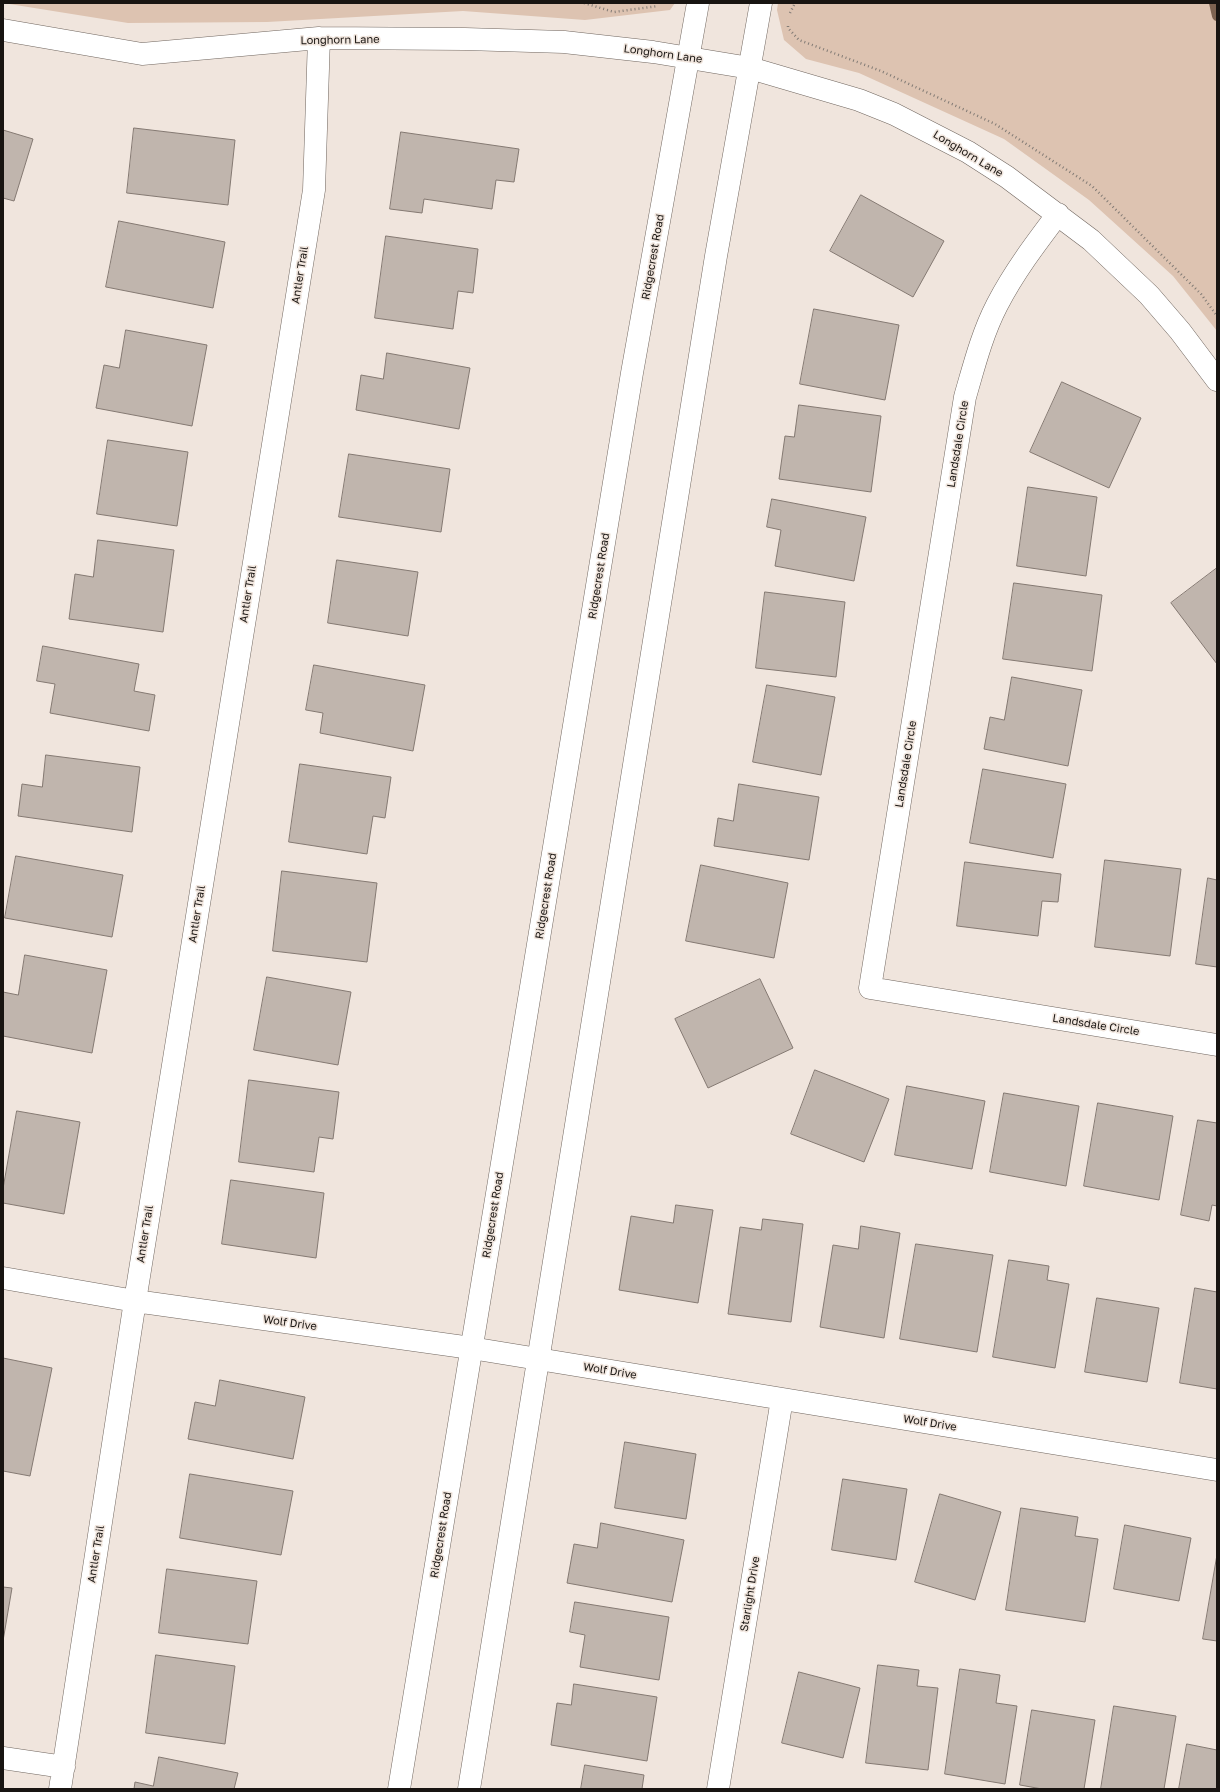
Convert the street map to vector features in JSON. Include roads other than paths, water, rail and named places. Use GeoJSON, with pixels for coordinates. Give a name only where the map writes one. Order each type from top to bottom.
{"type":"FeatureCollection","features":[{"type":"Feature","properties":{"kind":"street","name":"Ridgecrest Road"},"geometry":{"type":"LineString","coordinates":[[399,1789],[634,365],[698,3]]}},
{"type":"Feature","properties":{"kind":"street"},"geometry":{"type":"LineString","coordinates":[[469,1789],[715,264],[761,3]]}},
{"type":"Feature","properties":{"kind":"street","name":"Longhorn Lane"},"geometry":{"type":"LineString","coordinates":[[3,30],[142,54],[319,38],[464,39],[564,42],[689,57],[750,68],[859,100],[894,114],[968,152],[1008,177],[1091,240],[1149,295],[1180,331],[1217,380]]}},
{"type":"Feature","properties":{"kind":"street","name":"Antler Trail"},"geometry":{"type":"LineString","coordinates":[[60,1789],[135,1300],[314,190],[319,38]]}},
{"type":"Feature","properties":{"kind":"street","name":"Landsdale Circle"},"geometry":{"type":"LineString","coordinates":[[1058,214],[1034,245],[996,306],[973,368],[965,397],[870,988],[1217,1045]]}},
{"type":"Feature","properties":{"kind":"street","name":"Wolf Drive"},"geometry":{"type":"LineString","coordinates":[[3,1278],[135,1300],[471,1348],[1217,1470]]}},
{"type":"Feature","properties":{"kind":"street","name":"Starlight Drive"},"geometry":{"type":"LineString","coordinates":[[718,1789],[782,1399]]}},
{"type":"Feature","properties":{"kind":"street"},"geometry":{"type":"LineString","coordinates":[[3,1758],[64,1767]]}},
{"type":"Feature","properties":{"kind":"waterway"},"geometry":{"type":"LineString","coordinates":[[1214,3],[1217,16]]}}]}
